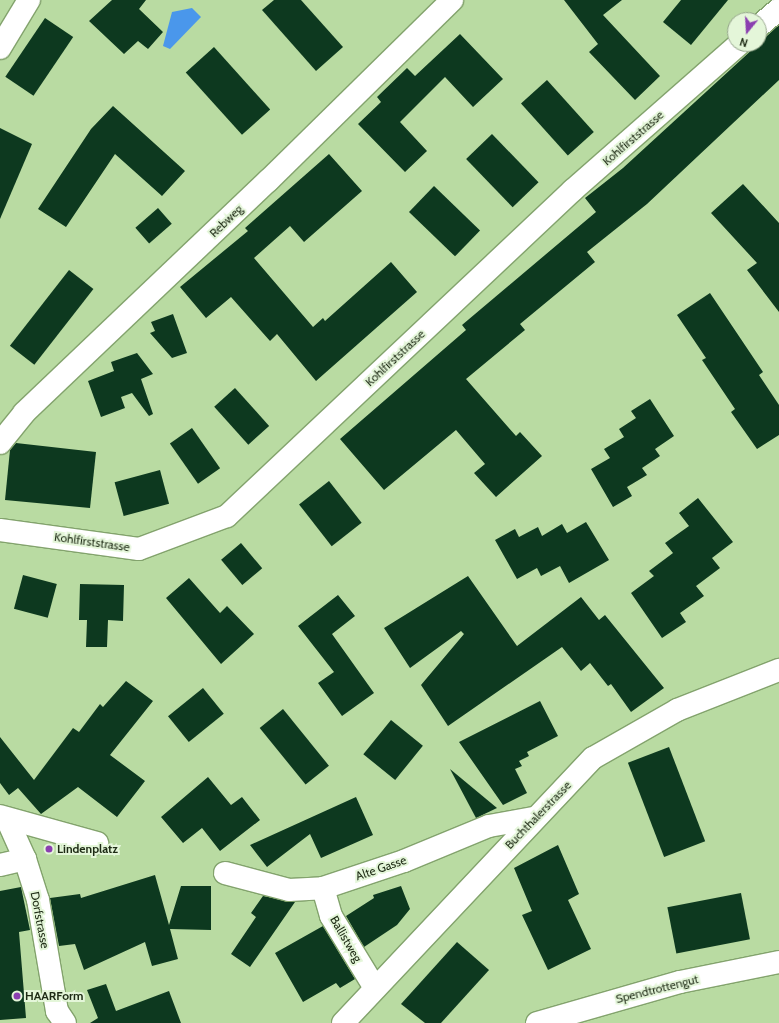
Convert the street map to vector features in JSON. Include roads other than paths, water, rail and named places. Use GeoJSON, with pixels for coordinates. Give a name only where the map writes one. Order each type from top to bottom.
{"type":"FeatureCollection","features":[{"type":"Feature","properties":{"kind":"street"},"geometry":{"type":"LineString","coordinates":[[0,48],[29,0]]}},
{"type":"Feature","properties":{"kind":"street","name":"Rebweg"},"geometry":{"type":"LineString","coordinates":[[0,443],[24,414],[268,181],[452,0]]}},
{"type":"Feature","properties":{"kind":"street"},"geometry":{"type":"LineString","coordinates":[[767,19],[779,9]]}},
{"type":"Feature","properties":{"kind":"street","name":"Kohlfirststrasse"},"geometry":{"type":"LineString","coordinates":[[0,530],[139,548],[227,516],[573,190],[730,52]]}},
{"type":"Feature","properties":{"kind":"street","name":"Buchthalerstrasse"},"geometry":{"type":"LineString","coordinates":[[343,1023],[534,818],[594,758],[677,710],[779,670]]}},
{"type":"Feature","properties":{"kind":"street"},"geometry":{"type":"LineString","coordinates":[[3,817],[97,843]]}},
{"type":"Feature","properties":{"kind":"street","name":"Dorfstrasse"},"geometry":{"type":"LineString","coordinates":[[3,817],[25,859],[38,900],[57,1011],[65,1023]]}},
{"type":"Feature","properties":{"kind":"street","name":"Alte Gasse"},"geometry":{"type":"LineString","coordinates":[[225,873],[289,890],[323,888],[404,861],[489,826],[534,818]]}},
{"type":"Feature","properties":{"kind":"street"},"geometry":{"type":"LineString","coordinates":[[0,866],[25,859]]}},
{"type":"Feature","properties":{"kind":"street","name":"Ballistweg"},"geometry":{"type":"LineString","coordinates":[[323,888],[331,916],[375,988]]}},
{"type":"Feature","properties":{"kind":"street","name":"Spendtrottengut"},"geometry":{"type":"LineString","coordinates":[[537,1023],[680,982],[779,962]]}},
{"type":"Feature","properties":{"kind":"water"},"geometry":{"type":"Polygon","coordinates":[[[192,8],[201,17],[170,49],[163,46],[172,12],[192,8]]]}},
{"type":"Feature","properties":{"kind":"place","name":"Lindenplatz"},"geometry":{"type":"Point","coordinates":[49,849]}},
{"type":"Feature","properties":{"kind":"place","name":"HAARForm"},"geometry":{"type":"Point","coordinates":[17,996]}}]}
